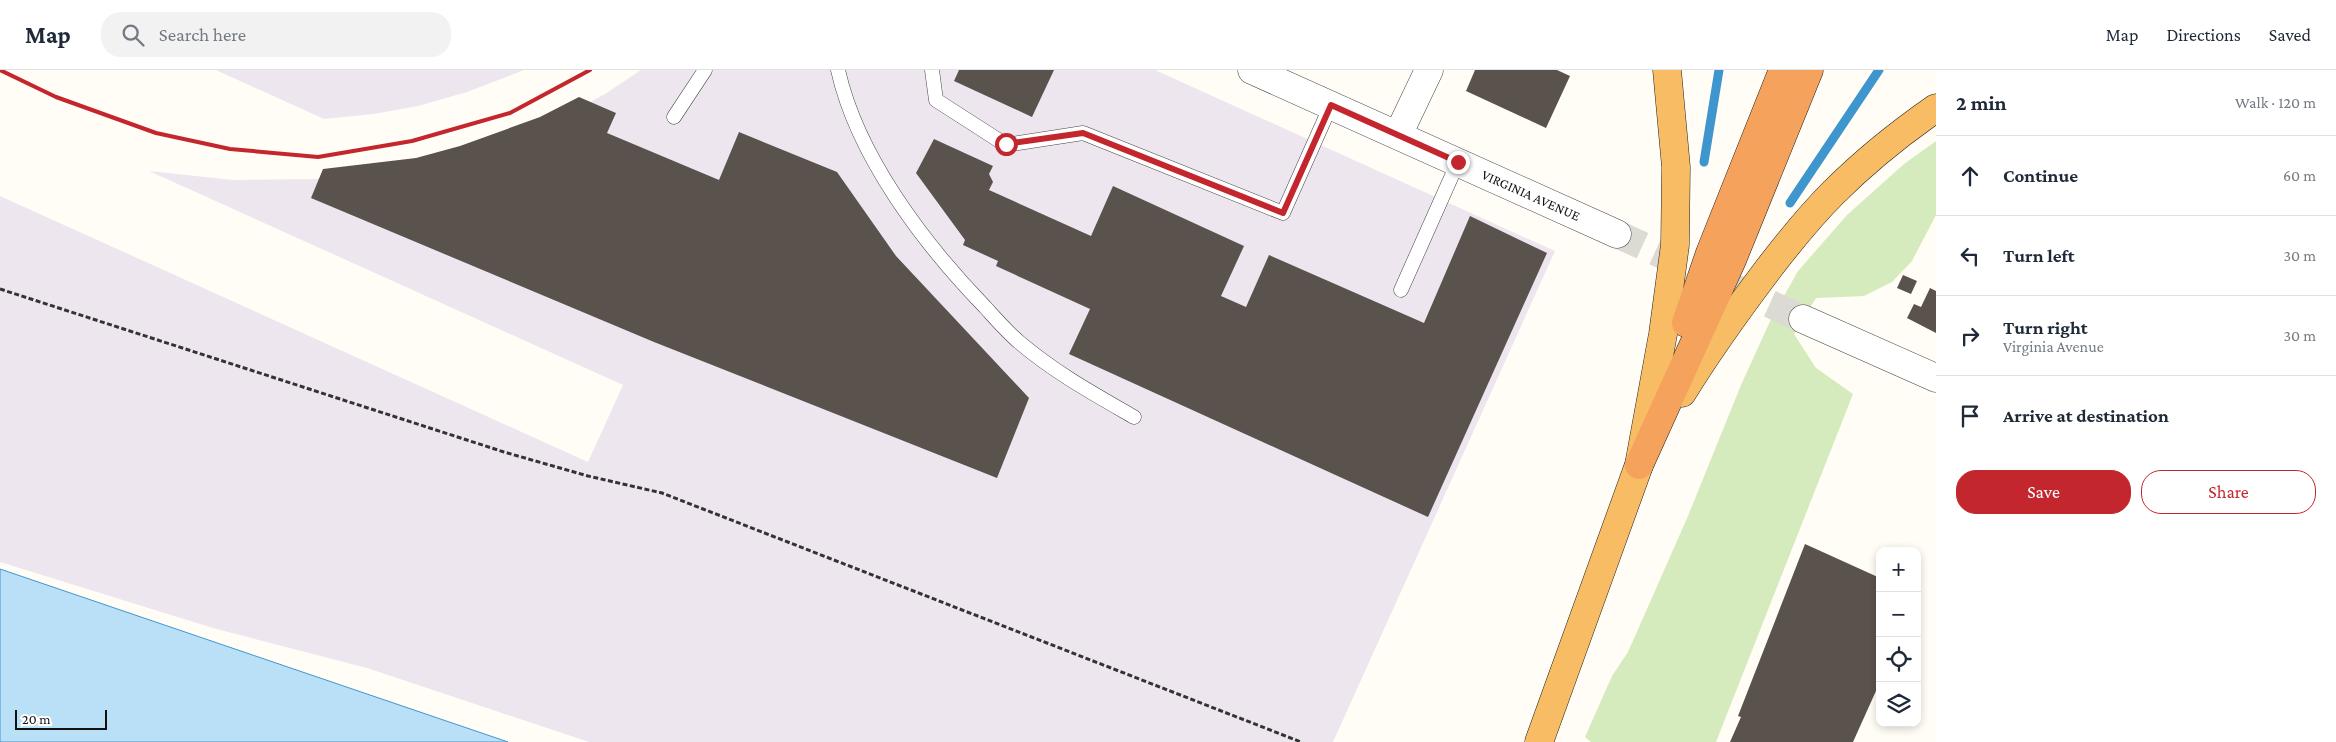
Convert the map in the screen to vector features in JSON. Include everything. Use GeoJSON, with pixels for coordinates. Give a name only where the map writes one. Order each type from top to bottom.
{"type":"FeatureCollection","features":[{"type":"Feature","properties":{"kind":"highway"},"geometry":{"type":"LineString","coordinates":[[1640,465],[1663,334],[1675,244],[1676,167],[1667,70]]}},
{"type":"Feature","properties":{"kind":"highway"},"geometry":{"type":"LineString","coordinates":[[1539,742],[1640,465],[1710,253],[1782,70]]}},
{"type":"Feature","properties":{"kind":"highway"},"geometry":{"type":"LineString","coordinates":[[1640,465],[1732,260],[1809,70]]}},
{"type":"Feature","properties":{"kind":"highway"},"geometry":{"type":"LineString","coordinates":[[1640,465],[1711,345],[1789,243],[1832,194],[1852,175],[1872,157],[1936,108]]}},
{"type":"Feature","properties":{"kind":"street","name":"VIRGINIA AVENUE"},"geometry":{"type":"LineString","coordinates":[[1252,70],[1617,234]]}},
{"type":"Feature","properties":{"kind":"street"},"geometry":{"type":"LineString","coordinates":[[1398,135],[1429,70]]}},
{"type":"Feature","properties":{"kind":"street"},"geometry":{"type":"LineString","coordinates":[[1803,318],[1936,378]]}},
{"type":"Feature","properties":{"kind":"lane"},"geometry":{"type":"LineString","coordinates":[[674,117],[705,70]]}},
{"type":"Feature","properties":{"kind":"lane"},"geometry":{"type":"LineString","coordinates":[[838,70],[842,90],[874,161],[915,225],[965,286],[1018,341],[1064,377],[1134,417]]}},
{"type":"Feature","properties":{"kind":"lane"},"geometry":{"type":"LineString","coordinates":[[932,70],[936,100],[1006,144],[1083,133],[1283,213],[1331,105]]}},
{"type":"Feature","properties":{"kind":"lane"},"geometry":{"type":"LineString","coordinates":[[1401,290],[1458,162]]}},
{"type":"Feature","properties":{"kind":"path"},"geometry":{"type":"LineString","coordinates":[[0,289],[504,452],[588,476],[662,493],[1301,742]]}},
{"type":"Feature","properties":{"kind":"shaded area"},"geometry":{"type":"Polygon","coordinates":[[[216,70],[524,70],[467,92],[418,106],[374,114],[324,119],[216,70]]]}},
{"type":"Feature","properties":{"kind":"shaded area"},"geometry":{"type":"Polygon","coordinates":[[[641,70],[1155,70],[1555,251],[1333,742],[589,742],[367,668],[213,628],[0,562],[0,196],[588,462],[623,385],[149,171],[233,180],[315,179],[358,175],[562,118],[605,94],[641,70]]]}},
{"type":"Feature","properties":{"kind":"green space"},"geometry":{"type":"Polygon","coordinates":[[[1936,141],[1936,215],[1912,261],[1892,282],[1864,296],[1816,298],[1794,334],[1816,368],[1853,394],[1716,742],[1591,742],[1585,737],[1612,676],[1628,652],[1688,516],[1741,385],[1772,317],[1798,271],[1847,215],[1904,164],[1936,141]]]}},
{"type":"Feature","properties":{"kind":"water"},"geometry":{"type":"Polygon","coordinates":[[[0,569],[508,742],[0,742],[0,569]]]}},
{"type":"Feature","properties":{"kind":"building"},"geometry":{"type":"Polygon","coordinates":[[[959,70],[1054,70],[1032,117],[954,81],[959,70]]]}},
{"type":"Feature","properties":{"kind":"building"},"geometry":{"type":"Polygon","coordinates":[[[1475,70],[1557,70],[1570,76],[1546,128],[1466,91],[1475,70]]]}},
{"type":"Feature","properties":{"kind":"building"},"geometry":{"type":"Polygon","coordinates":[[[579,97],[616,113],[607,133],[719,180],[739,132],[837,172],[896,256],[1029,398],[997,478],[654,342],[311,198],[323,169],[416,158],[460,146],[540,117],[579,97]]]}},
{"type":"Feature","properties":{"kind":"building"},"geometry":{"type":"Polygon","coordinates":[[[934,139],[993,166],[989,174],[993,182],[989,190],[1091,236],[1113,186],[1244,246],[1221,296],[1246,307],[1269,255],[1424,323],[1470,216],[1547,253],[1428,517],[1069,354],[1090,309],[996,266],[998,261],[963,245],[965,240],[916,173],[934,139]]]}},
{"type":"Feature","properties":{"kind":"building"},"geometry":{"type":"Polygon","coordinates":[[[1903,275],[1917,281],[1911,294],[1897,288],[1903,275]]]}},
{"type":"Feature","properties":{"kind":"building"},"geometry":{"type":"Polygon","coordinates":[[[1930,288],[1936,291],[1936,333],[1907,318],[1914,304],[1921,307],[1930,288]]]}},
{"type":"Feature","properties":{"kind":"building"},"geometry":{"type":"Polygon","coordinates":[[[1805,544],[1876,576],[1876,691],[1853,742],[1730,742],[1741,717],[1738,716],[1805,544]]]}},
{"type":"Feature","properties":{"kind":"waterway"},"geometry":{"type":"LineString","coordinates":[[1704,162],[1719,70]]}},
{"type":"Feature","properties":{"kind":"waterway"},"geometry":{"type":"LineString","coordinates":[[1790,203],[1879,70]]}},
{"type":"Feature","properties":{"kind":"tunnel"},"geometry":{"type":"LineString","coordinates":[[1617,234],[1803,319]]}},
{"type":"Feature","properties":{"kind":"railway"},"geometry":{"type":"LineString","coordinates":[[0,70],[56,97],[156,133],[230,149],[318,157],[412,141],[510,113],[590,70]]}},
{"type":"Feature","properties":{"kind":"route"},"geometry":{"type":"LineString","coordinates":[[1006,144],[1083,133],[1283,213],[1331,105],[1458,162]]}}]}
